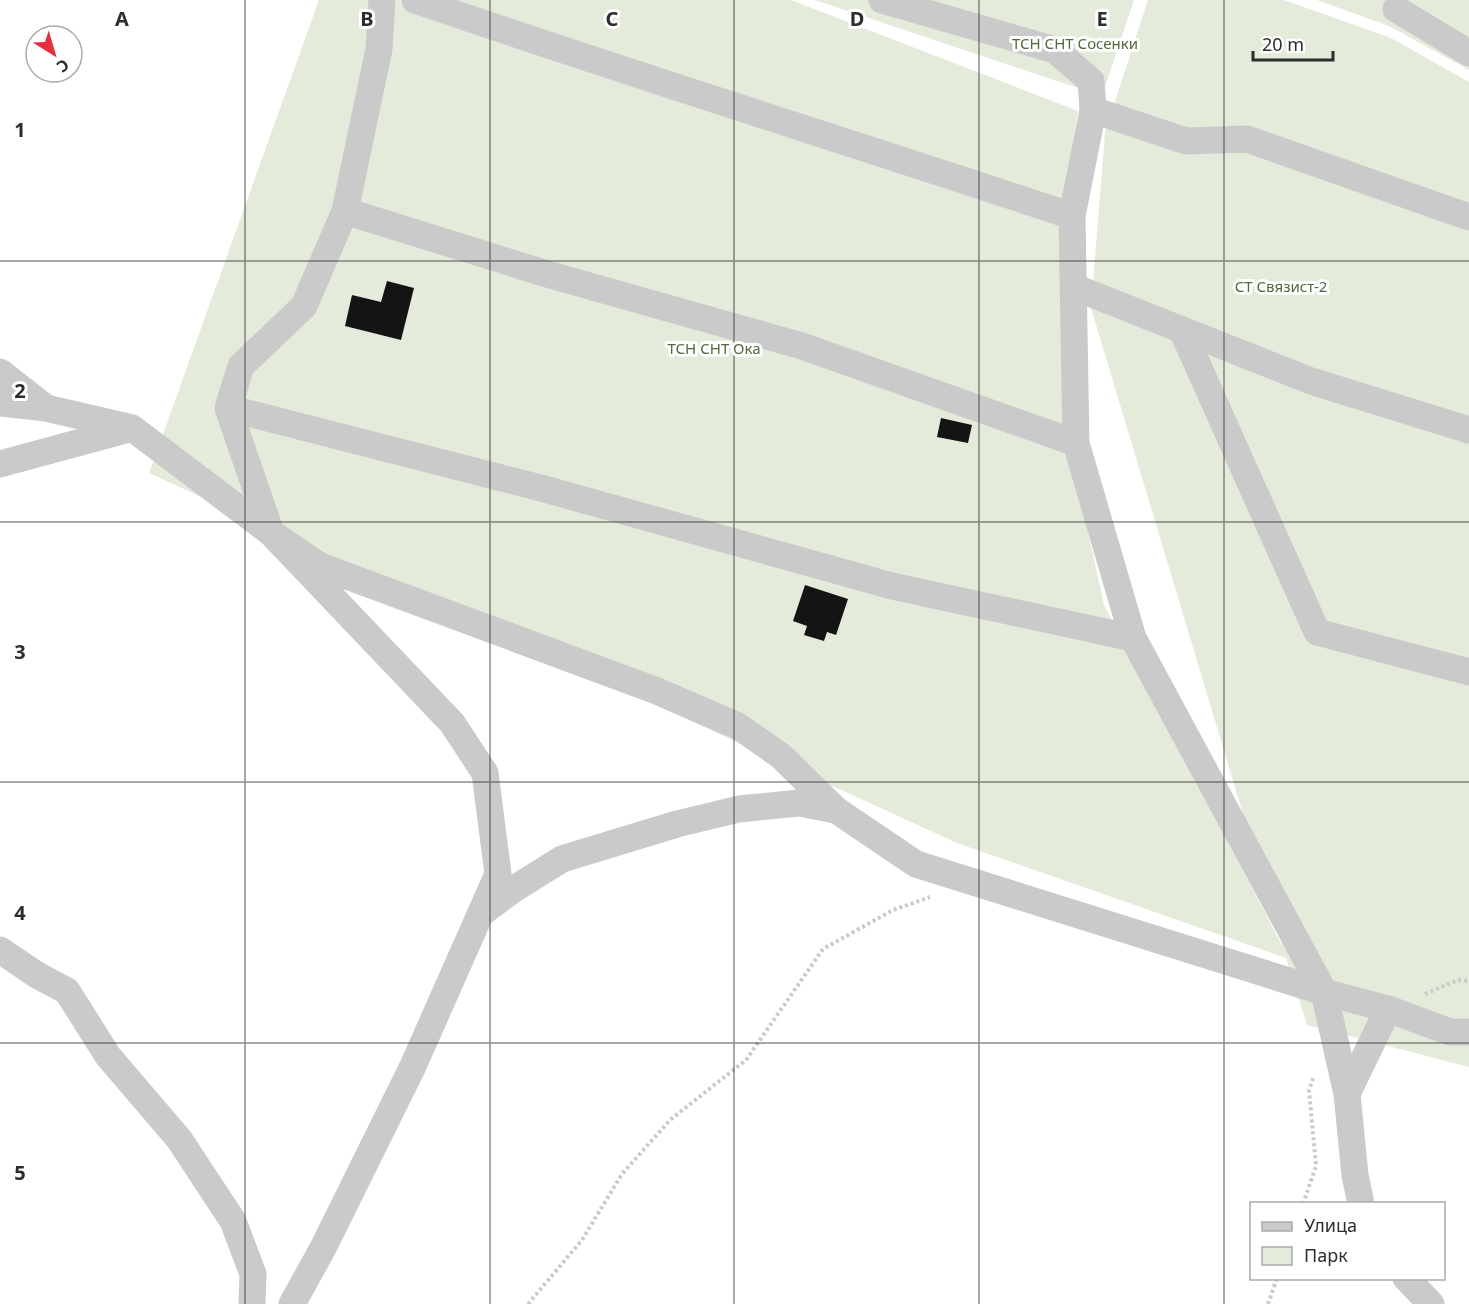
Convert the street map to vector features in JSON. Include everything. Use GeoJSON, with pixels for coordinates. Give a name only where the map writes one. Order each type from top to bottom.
{"type":"FeatureCollection","features":[{"type":"Feature","properties":{"kind":"street"},"geometry":{"type":"LineString","coordinates":[[292,1304],[323,1248],[413,1066],[498,874],[485,773],[452,723],[271,533],[228,408],[241,366],[304,306],[345,211],[379,49],[382,0]]}},
{"type":"Feature","properties":{"kind":"street"},"geometry":{"type":"LineString","coordinates":[[415,0],[573,54],[848,141],[1071,216]]}},
{"type":"Feature","properties":{"kind":"street"},"geometry":{"type":"LineString","coordinates":[[882,0],[1055,50],[1091,81],[1093,110],[1071,216],[1076,443],[1133,638],[1324,992],[1347,1094],[1355,1175],[1362,1202]]}},
{"type":"Feature","properties":{"kind":"street"},"geometry":{"type":"LineString","coordinates":[[1395,9],[1469,53]]}},
{"type":"Feature","properties":{"kind":"street"},"geometry":{"type":"LineString","coordinates":[[1093,110],[1186,141],[1247,139],[1469,217]]}},
{"type":"Feature","properties":{"kind":"street"},"geometry":{"type":"LineString","coordinates":[[345,211],[547,274],[802,346],[1076,443]]}},
{"type":"Feature","properties":{"kind":"street"},"geometry":{"type":"LineString","coordinates":[[1074,287],[1311,381],[1469,430]]}},
{"type":"Feature","properties":{"kind":"street"},"geometry":{"type":"LineString","coordinates":[[1182,330],[1317,632],[1469,672]]}},
{"type":"Feature","properties":{"kind":"street"},"geometry":{"type":"LineString","coordinates":[[0,372],[46,408]]}},
{"type":"Feature","properties":{"kind":"street"},"geometry":{"type":"LineString","coordinates":[[0,403],[46,408],[132,429],[271,533],[320,566],[657,691],[738,726],[781,756],[836,810],[916,864],[1324,992],[1388,1009],[1450,1032],[1469,1032]]}},
{"type":"Feature","properties":{"kind":"street"},"geometry":{"type":"LineString","coordinates":[[228,408],[540,488],[892,586],[1133,638]]}},
{"type":"Feature","properties":{"kind":"street"},"geometry":{"type":"LineString","coordinates":[[0,464],[132,429]]}},
{"type":"Feature","properties":{"kind":"street"},"geometry":{"type":"LineString","coordinates":[[481,914],[514,889],[562,859],[626,838],[739,809],[798,804],[836,810]]}},
{"type":"Feature","properties":{"kind":"street"},"geometry":{"type":"LineString","coordinates":[[0,950],[37,975],[67,991],[108,1056],[179,1139],[233,1221],[253,1274],[252,1304]]}},
{"type":"Feature","properties":{"kind":"street"},"geometry":{"type":"LineString","coordinates":[[1347,1094],[1388,1009]]}},
{"type":"Feature","properties":{"kind":"street"},"geometry":{"type":"LineString","coordinates":[[1408,1280],[1431,1304]]}},
{"type":"Feature","properties":{"kind":"path"},"geometry":{"type":"LineString","coordinates":[[528,1304],[582,1239],[622,1174],[670,1120],[746,1060],[823,949],[893,910],[971,882]]}},
{"type":"Feature","properties":{"kind":"path"},"geometry":{"type":"LineString","coordinates":[[1303,1202],[1316,1166],[1308,1090],[1316,1069]]}},
{"type":"Feature","properties":{"kind":"path"},"geometry":{"type":"LineString","coordinates":[[1268,1304],[1276,1280]]}},
{"type":"Feature","properties":{"kind":"green space","name":"ТСН СНТ Ока"},"geometry":{"type":"Polygon","coordinates":[[[319,0],[791,0],[1078,111],[1059,228],[1065,427],[1104,605],[1283,947],[1091,308],[1105,132],[1148,0],[1284,0],[1391,38],[1469,82],[1469,1067],[1307,1025],[1286,958],[957,843],[149,473],[319,0]]]}},
{"type":"Feature","properties":{"kind":"green space","name":"ТСН СНТ Сосенки"},"geometry":{"type":"Polygon","coordinates":[[[815,0],[1134,0],[1102,96],[815,0]]]}},
{"type":"Feature","properties":{"kind":"green space"},"geometry":{"type":"Polygon","coordinates":[[[1317,0],[1469,0],[1469,70],[1389,26],[1317,0]]]}},
{"type":"Feature","properties":{"kind":"building"},"geometry":{"type":"Polygon","coordinates":[[[387,281],[414,288],[401,340],[345,326],[352,295],[381,302],[387,281]]]}},
{"type":"Feature","properties":{"kind":"building"},"geometry":{"type":"Polygon","coordinates":[[[941,418],[972,425],[968,443],[937,437],[941,418]]]}},
{"type":"Feature","properties":{"kind":"building"},"geometry":{"type":"Polygon","coordinates":[[[805,585],[848,599],[836,635],[827,632],[824,641],[804,635],[807,626],[793,621],[805,585]]]}},
{"type":"Feature","properties":{"kind":"park label","name":"СТ Связист-2"},"geometry":{"type":"Point","coordinates":[1281,286]}}]}
